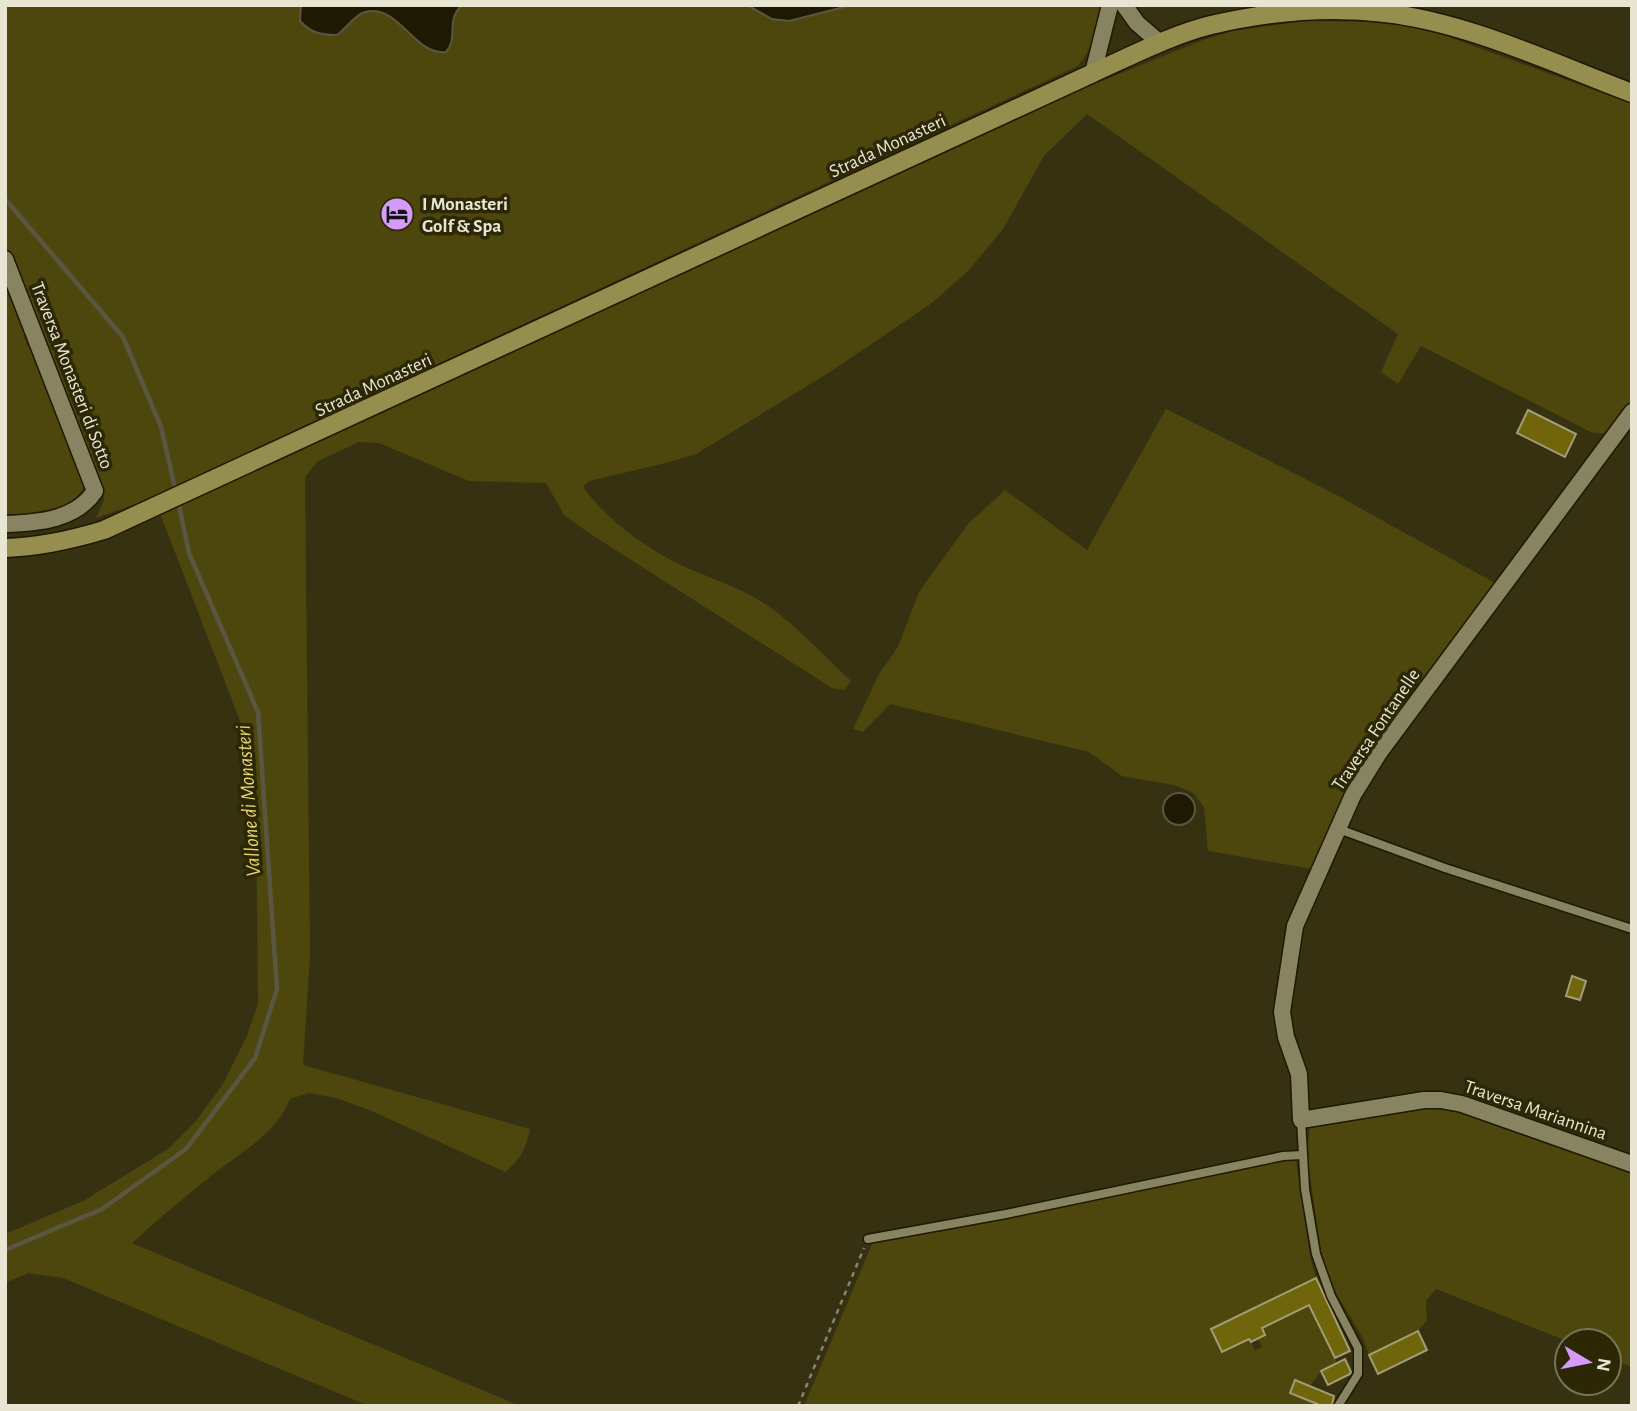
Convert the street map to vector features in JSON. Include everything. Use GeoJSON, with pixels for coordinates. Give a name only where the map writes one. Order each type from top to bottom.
{"type":"FeatureCollection","features":[{"type":"Feature","properties":{"kind":"main road","name":"Strada Monasteri"},"geometry":{"type":"LineString","coordinates":[[5,548],[67,541],[104,530],[1093,73],[1160,43],[1209,26],[1303,11],[1384,13],[1429,21],[1474,34],[1632,93]]}},
{"type":"Feature","properties":{"kind":"street"},"geometry":{"type":"LineString","coordinates":[[1093,73],[1110,5]]}},
{"type":"Feature","properties":{"kind":"street"},"geometry":{"type":"LineString","coordinates":[[1129,7],[1136,23],[1160,43]]}},
{"type":"Feature","properties":{"kind":"street","name":"Traversa Monasteri di Sotto"},"geometry":{"type":"LineString","coordinates":[[5,259],[95,491],[87,503],[74,513],[29,524],[5,524]]}},
{"type":"Feature","properties":{"kind":"street","name":"Traversa Fontanelle"},"geometry":{"type":"LineString","coordinates":[[1301,1120],[1299,1074],[1286,1037],[1282,1012],[1295,926],[1336,828],[1378,753],[1632,412]]}},
{"type":"Feature","properties":{"kind":"street","name":"Traversa Mariannina"},"geometry":{"type":"LineString","coordinates":[[1301,1120],[1424,1100],[1441,1100],[1462,1104],[1632,1164]]}},
{"type":"Feature","properties":{"kind":"lane"},"geometry":{"type":"LineString","coordinates":[[1336,828],[1445,868],[1632,929]]}},
{"type":"Feature","properties":{"kind":"lane"},"geometry":{"type":"LineString","coordinates":[[1301,1120],[1302,1155],[1316,1254],[1331,1296],[1358,1348],[1358,1374],[1338,1406]]}},
{"type":"Feature","properties":{"kind":"lane"},"geometry":{"type":"LineString","coordinates":[[869,1239],[1006,1214],[1283,1156],[1302,1155]]}},
{"type":"Feature","properties":{"kind":"path"},"geometry":{"type":"LineString","coordinates":[[798,1406],[869,1239]]}},
{"type":"Feature","properties":{"kind":"shaded area"},"geometry":{"type":"Polygon","coordinates":[[[5,5],[1102,5],[1091,45],[1078,66],[184,482],[193,500],[1087,87],[1203,40],[1233,31],[1305,21],[1376,22],[1409,26],[1446,36],[1632,104],[1632,400],[1607,434],[1591,432],[1421,346],[1398,384],[1381,372],[1398,334],[1087,114],[1044,156],[1003,229],[968,271],[932,303],[830,372],[696,454],[589,481],[583,487],[614,521],[652,549],[679,564],[748,594],[771,608],[851,681],[844,690],[832,688],[589,533],[564,515],[546,483],[469,481],[379,443],[359,442],[318,461],[305,477],[310,957],[303,1065],[530,1129],[525,1148],[505,1172],[372,1111],[336,1098],[309,1093],[290,1099],[267,1132],[132,1243],[520,1406],[369,1406],[63,1278],[28,1273],[5,1283],[5,1234],[83,1201],[168,1149],[195,1122],[223,1084],[246,1038],[258,1004],[256,795],[242,726],[161,516],[148,521],[139,503],[96,518],[104,500],[103,492],[29,301],[5,248],[5,5]]]}},
{"type":"Feature","properties":{"kind":"shaded area"},"geometry":{"type":"Polygon","coordinates":[[[301,5],[462,5],[454,17],[452,41],[446,52],[434,51],[424,46],[396,21],[375,11],[362,13],[337,35],[317,32],[300,21],[301,5]]]}},
{"type":"Feature","properties":{"kind":"shaded area"},"geometry":{"type":"Polygon","coordinates":[[[747,5],[852,5],[789,21],[772,19],[747,5]]]}},
{"type":"Feature","properties":{"kind":"shaded area"},"geometry":{"type":"Polygon","coordinates":[[[5,272],[28,330],[24,337],[28,347],[35,349],[85,485],[78,495],[61,508],[40,514],[5,518],[5,272]]]}},
{"type":"Feature","properties":{"kind":"shaded area"},"geometry":{"type":"Polygon","coordinates":[[[1166,409],[1333,493],[1495,583],[1375,749],[1312,869],[1208,851],[1204,807],[1193,793],[1174,785],[1122,776],[1089,752],[890,704],[863,732],[853,729],[879,674],[898,647],[919,592],[968,524],[1005,490],[1087,550],[1166,409]]]}},
{"type":"Feature","properties":{"kind":"shaded area"},"geometry":{"type":"Polygon","coordinates":[[[1179,793],[1190,798],[1195,809],[1190,820],[1179,825],[1168,820],[1163,809],[1168,798],[1179,793]]]}},
{"type":"Feature","properties":{"kind":"shaded area"},"geometry":{"type":"Polygon","coordinates":[[[1431,1105],[1460,1109],[1632,1172],[1632,1367],[1623,1363],[1623,1327],[1553,1327],[1553,1335],[1436,1289],[1426,1301],[1427,1320],[1418,1331],[1369,1355],[1362,1336],[1337,1295],[1322,1258],[1307,1155],[1310,1126],[1431,1105]]]}},
{"type":"Feature","properties":{"kind":"shaded area"},"geometry":{"type":"Polygon","coordinates":[[[1296,1160],[1310,1256],[1316,1278],[1211,1329],[1249,1339],[1255,1350],[1262,1347],[1258,1339],[1265,1335],[1262,1328],[1309,1305],[1337,1363],[1321,1371],[1310,1386],[1295,1380],[1290,1393],[1322,1406],[804,1406],[873,1242],[1296,1160]]]}},
{"type":"Feature","properties":{"kind":"building"},"geometry":{"type":"Polygon","coordinates":[[[1528,410],[1576,434],[1565,457],[1517,433],[1528,410]]]}},
{"type":"Feature","properties":{"kind":"building"},"geometry":{"type":"Polygon","coordinates":[[[1572,976],[1586,981],[1580,1000],[1566,996],[1572,976]]]}},
{"type":"Feature","properties":{"kind":"building"},"geometry":{"type":"Polygon","coordinates":[[[1316,1278],[1350,1351],[1335,1358],[1309,1305],[1262,1328],[1265,1335],[1251,1342],[1249,1339],[1222,1352],[1211,1329],[1316,1278]]]}},
{"type":"Feature","properties":{"kind":"building"},"geometry":{"type":"Polygon","coordinates":[[[1418,1331],[1427,1350],[1378,1374],[1369,1355],[1418,1331]]]}},
{"type":"Feature","properties":{"kind":"building"},"geometry":{"type":"Polygon","coordinates":[[[1345,1359],[1350,1374],[1328,1385],[1321,1371],[1345,1359]]]}},
{"type":"Feature","properties":{"kind":"building"},"geometry":{"type":"Polygon","coordinates":[[[1295,1380],[1334,1396],[1332,1406],[1322,1406],[1290,1393],[1295,1380]]]}},
{"type":"Feature","properties":{"kind":"waterway","name":"Vallone di Monasteri"},"geometry":{"type":"LineString","coordinates":[[5,199],[123,337],[161,427],[176,492]]}},
{"type":"Feature","properties":{"kind":"waterway","name":"Vallone di Monasteri"},"geometry":{"type":"LineString","coordinates":[[5,1250],[102,1209],[186,1149],[255,1058],[277,989],[258,712],[189,553],[178,501]]}},
{"type":"Feature","properties":{"kind":"place","name":"I Monasteri Golf & Spa"},"geometry":{"type":"Point","coordinates":[397,214]}}]}
